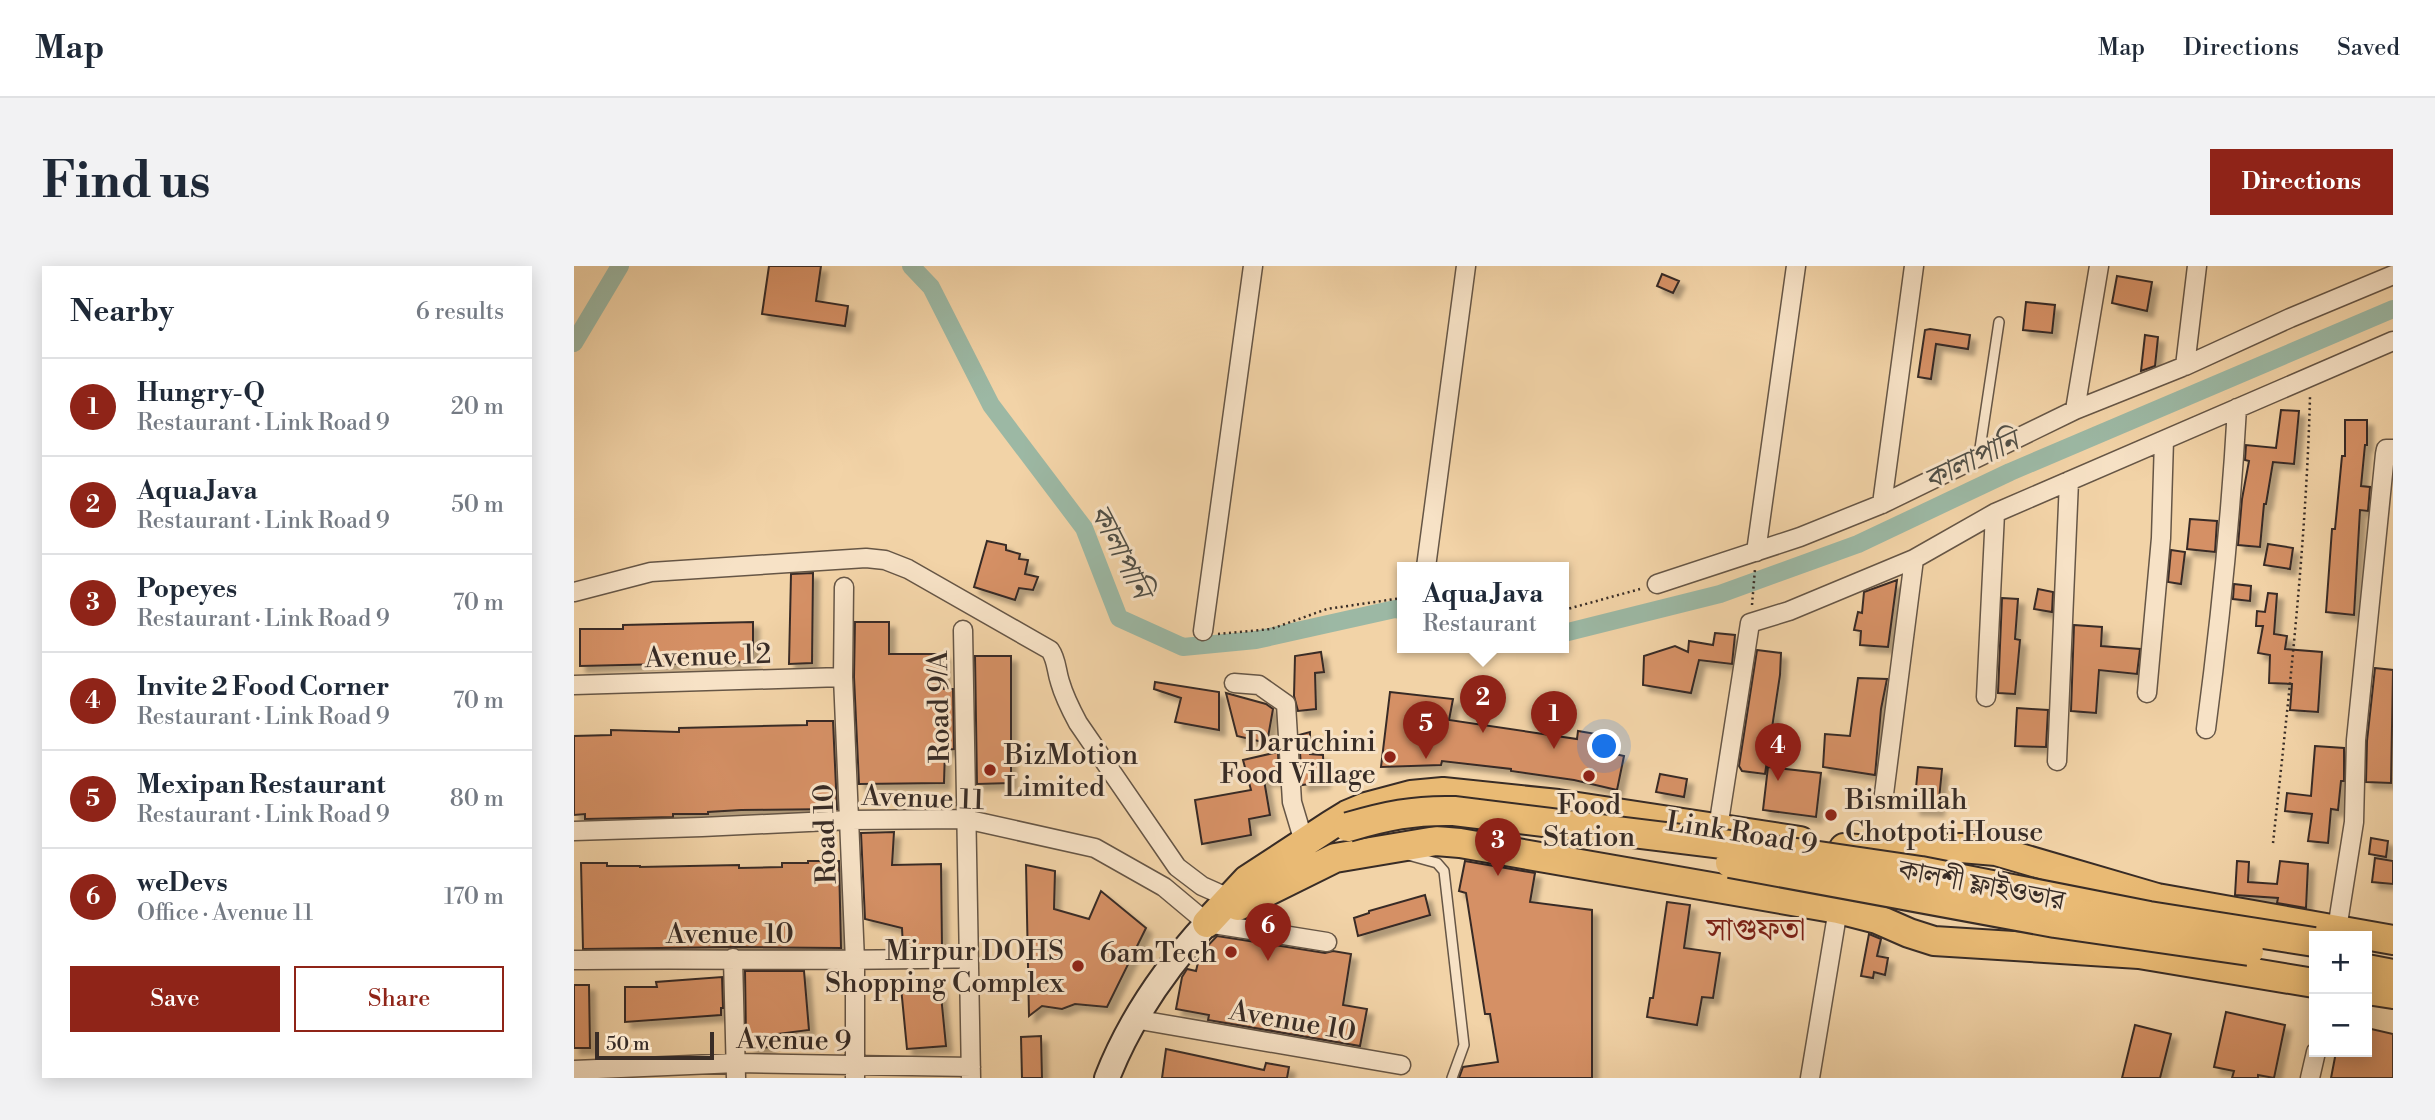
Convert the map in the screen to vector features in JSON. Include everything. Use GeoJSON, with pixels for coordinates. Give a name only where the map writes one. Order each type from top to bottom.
{"type":"FeatureCollection","features":[{"type":"Feature","properties":{"kind":"main road","name":"Link Road 9"},"geometry":{"type":"LineString","coordinates":[[1107,1078],[1120,1044],[1134,1019],[1178,955],[1247,880],[1347,815],[1385,800],[1411,795],[1443,792],[1558,804],[1854,849],[1885,851],[1961,848],[1996,851],[2157,898],[2309,932]]}},
{"type":"Feature","properties":{"kind":"main road","name":"কালশী ফ্লাইওভার"},"geometry":{"type":"LineString","coordinates":[[1310,838],[1365,836],[1387,815],[1454,811],[1812,855],[1921,871],[2149,916],[2309,934]]}},
{"type":"Feature","properties":{"kind":"main road"},"geometry":{"type":"LineString","coordinates":[[1365,836],[1400,822],[1467,821],[1786,872],[2055,923],[2309,960]]}},
{"type":"Feature","properties":{"kind":"main road","name":"Link Road 9"},"geometry":{"type":"LineString","coordinates":[[1207,923],[1275,885],[1335,858],[1365,836],[1460,843],[1838,909],[1877,919],[1934,941],[2139,954],[2309,982]]}},
{"type":"Feature","properties":{"kind":"main road"},"geometry":{"type":"LineString","coordinates":[[1956,944],[1943,936],[1935,926],[1929,904],[1936,877],[1945,862],[1961,848]]}},
{"type":"Feature","properties":{"kind":"main road","name":"Link Road 9"},"geometry":{"type":"LineString","coordinates":[[2372,939],[2393,940]]}},
{"type":"Feature","properties":{"kind":"main road"},"geometry":{"type":"LineString","coordinates":[[2372,952],[2393,956]]}},
{"type":"Feature","properties":{"kind":"main road"},"geometry":{"type":"LineString","coordinates":[[2372,970],[2393,974]]}},
{"type":"Feature","properties":{"kind":"main road"},"geometry":{"type":"LineString","coordinates":[[2372,991],[2393,994]]}},
{"type":"Feature","properties":{"kind":"street"},"geometry":{"type":"LineString","coordinates":[[1203,631],[1253,266]]}},
{"type":"Feature","properties":{"kind":"street"},"geometry":{"type":"LineString","coordinates":[[1427,562],[1466,266]]}},
{"type":"Feature","properties":{"kind":"street"},"geometry":{"type":"LineString","coordinates":[[1756,559],[1796,266]]}},
{"type":"Feature","properties":{"kind":"street"},"geometry":{"type":"LineString","coordinates":[[1882,504],[1914,266]]}},
{"type":"Feature","properties":{"kind":"street"},"geometry":{"type":"LineString","coordinates":[[2075,410],[2099,266]]}},
{"type":"Feature","properties":{"kind":"street"},"geometry":{"type":"LineString","coordinates":[[2185,366],[2197,266]]}},
{"type":"Feature","properties":{"kind":"street"},"geometry":{"type":"LineString","coordinates":[[1657,584],[1756,559],[1882,504],[2075,410],[2185,366],[2376,274],[2393,275]]}},
{"type":"Feature","properties":{"kind":"street"},"geometry":{"type":"LineString","coordinates":[[1718,828],[1750,624],[1789,611],[1914,559],[1995,513],[2393,341]]}},
{"type":"Feature","properties":{"kind":"street"},"geometry":{"type":"LineString","coordinates":[[2206,729],[2228,545],[2237,408]]}},
{"type":"Feature","properties":{"kind":"street"},"geometry":{"type":"LineString","coordinates":[[2147,693],[2161,538],[2164,440]]}},
{"type":"Feature","properties":{"kind":"street"},"geometry":{"type":"LineString","coordinates":[[2326,931],[2354,822],[2356,740],[2385,454],[2386,449],[2393,449]]}},
{"type":"Feature","properties":{"kind":"street"},"geometry":{"type":"LineString","coordinates":[[2057,761],[2069,481]]}},
{"type":"Feature","properties":{"kind":"street"},"geometry":{"type":"LineString","coordinates":[[1986,697],[1995,513]]}},
{"type":"Feature","properties":{"kind":"street"},"geometry":{"type":"LineString","coordinates":[[574,592],[651,572],[706,568],[866,558],[885,560],[908,569],[1050,650],[1056,659],[1058,677],[1066,699],[1078,723],[1177,867],[1202,886],[1229,898]]}},
{"type":"Feature","properties":{"kind":"street"},"geometry":{"type":"LineString","coordinates":[[1884,794],[1914,559]]}},
{"type":"Feature","properties":{"kind":"street","name":"Road 10"},"geometry":{"type":"LineString","coordinates":[[844,587],[843,677],[855,961],[854,1072]]}},
{"type":"Feature","properties":{"kind":"street","name":"Road 9/A"},"geometry":{"type":"LineString","coordinates":[[964,630],[971,1073]]}},
{"type":"Feature","properties":{"kind":"street","name":"Avenue 12"},"geometry":{"type":"LineString","coordinates":[[574,685],[843,677]]}},
{"type":"Feature","properties":{"kind":"street"},"geometry":{"type":"LineString","coordinates":[[1234,683],[1259,685],[1286,704],[1292,802],[1310,838]]}},
{"type":"Feature","properties":{"kind":"street","name":"Avenue 11"},"geometry":{"type":"LineString","coordinates":[[574,831],[850,820],[965,819],[1095,848],[1164,887],[1207,923]]}},
{"type":"Feature","properties":{"kind":"street"},"geometry":{"type":"LineString","coordinates":[[1810,1078],[1838,909]]}},
{"type":"Feature","properties":{"kind":"street"},"geometry":{"type":"LineString","coordinates":[[1207,923],[1327,942]]}},
{"type":"Feature","properties":{"kind":"street"},"geometry":{"type":"LineString","coordinates":[[733,958],[737,1071]]}},
{"type":"Feature","properties":{"kind":"street","name":"Avenue 10"},"geometry":{"type":"LineString","coordinates":[[574,960],[733,958],[855,961],[969,958]]}},
{"type":"Feature","properties":{"kind":"street","name":"Avenue 10"},"geometry":{"type":"LineString","coordinates":[[1134,1019],[1401,1065]]}},
{"type":"Feature","properties":{"kind":"street"},"geometry":{"type":"LineString","coordinates":[[2310,1078],[2315,1057]]}},
{"type":"Feature","properties":{"kind":"street","name":"Avenue 9"},"geometry":{"type":"LineString","coordinates":[[574,1070],[971,1073]]}},
{"type":"Feature","properties":{"kind":"lane"},"geometry":{"type":"LineString","coordinates":[[1979,457],[1999,322]]}},
{"type":"Feature","properties":{"kind":"lane"},"geometry":{"type":"LineString","coordinates":[[1365,836],[1437,863],[1444,871],[1464,1045],[1452,1078]]}},
{"type":"Feature","properties":{"kind":"path"},"geometry":{"type":"LineString","coordinates":[[2273,843],[2288,703],[2308,447],[2310,376]]}},
{"type":"Feature","properties":{"kind":"path"},"geometry":{"type":"LineString","coordinates":[[1752,606],[1756,559]]}},
{"type":"Feature","properties":{"kind":"path"},"geometry":{"type":"LineString","coordinates":[[1569,608],[1657,584]]}},
{"type":"Feature","properties":{"kind":"path"},"geometry":{"type":"LineString","coordinates":[[1203,631],[1217,634],[1271,629],[1327,609],[1397,599]]}},
{"type":"Feature","properties":{"kind":"building"},"geometry":{"type":"Polygon","coordinates":[[[769,266],[821,266],[816,301],[848,306],[845,326],[762,314],[769,266]]]}},
{"type":"Feature","properties":{"kind":"building"},"geometry":{"type":"Polygon","coordinates":[[[1662,274],[1679,281],[1673,293],[1657,286],[1662,274]]]}},
{"type":"Feature","properties":{"kind":"building"},"geometry":{"type":"Polygon","coordinates":[[[2117,276],[2152,282],[2147,311],[2112,303],[2117,276]]]}},
{"type":"Feature","properties":{"kind":"building"},"geometry":{"type":"Polygon","coordinates":[[[2026,302],[2055,305],[2052,333],[2023,330],[2026,302]]]}},
{"type":"Feature","properties":{"kind":"building"},"geometry":{"type":"Polygon","coordinates":[[[1925,330],[1970,335],[1968,349],[1936,344],[1931,379],[1918,377],[1925,330]]]}},
{"type":"Feature","properties":{"kind":"building"},"geometry":{"type":"Polygon","coordinates":[[[2145,335],[2158,337],[2155,366],[2141,371],[2145,335]]]}},
{"type":"Feature","properties":{"kind":"building"},"geometry":{"type":"Polygon","coordinates":[[[2281,410],[2299,411],[2294,464],[2273,462],[2264,504],[2260,547],[2238,545],[2249,461],[2245,460],[2246,445],[2276,448],[2281,410]]]}},
{"type":"Feature","properties":{"kind":"building"},"geometry":{"type":"Polygon","coordinates":[[[2345,420],[2367,420],[2367,445],[2361,486],[2370,487],[2368,511],[2360,510],[2354,615],[2326,612],[2332,529],[2335,529],[2342,456],[2345,456],[2345,420]]]}},
{"type":"Feature","properties":{"kind":"building"},"geometry":{"type":"Polygon","coordinates":[[[2190,519],[2217,521],[2215,552],[2187,549],[2190,519]]]}},
{"type":"Feature","properties":{"kind":"building"},"geometry":{"type":"Polygon","coordinates":[[[987,541],[1006,545],[1006,550],[1020,554],[1019,559],[1028,560],[1025,574],[1038,577],[1033,590],[1019,588],[1015,600],[974,587],[987,541]]]}},
{"type":"Feature","properties":{"kind":"building"},"geometry":{"type":"Polygon","coordinates":[[[2268,544],[2293,548],[2290,569],[2264,565],[2268,544]]]}},
{"type":"Feature","properties":{"kind":"building"},"geometry":{"type":"Polygon","coordinates":[[[2171,550],[2185,552],[2181,584],[2168,582],[2171,550]]]}},
{"type":"Feature","properties":{"kind":"building"},"geometry":{"type":"Polygon","coordinates":[[[813,573],[812,663],[789,664],[791,574],[813,573]]]}},
{"type":"Feature","properties":{"kind":"building"},"geometry":{"type":"Polygon","coordinates":[[[1897,580],[1888,647],[1860,645],[1861,631],[1854,630],[1858,612],[1862,613],[1864,592],[1897,580]]]}},
{"type":"Feature","properties":{"kind":"building"},"geometry":{"type":"Polygon","coordinates":[[[2234,584],[2251,586],[2250,601],[2233,599],[2234,584]]]}},
{"type":"Feature","properties":{"kind":"building"},"geometry":{"type":"Polygon","coordinates":[[[2038,589],[2053,592],[2052,612],[2034,609],[2038,589]]]}},
{"type":"Feature","properties":{"kind":"building"},"geometry":{"type":"Polygon","coordinates":[[[2268,593],[2277,594],[2274,634],[2287,636],[2285,649],[2322,652],[2318,712],[2290,710],[2292,684],[2269,683],[2270,655],[2258,653],[2263,626],[2256,626],[2257,611],[2265,612],[2268,593]]]}},
{"type":"Feature","properties":{"kind":"building"},"geometry":{"type":"Polygon","coordinates":[[[2002,598],[2018,599],[2015,639],[2020,640],[2015,694],[1998,693],[2002,598]]]}},
{"type":"Feature","properties":{"kind":"building"},"geometry":{"type":"Polygon","coordinates":[[[753,622],[753,662],[580,666],[580,629],[623,629],[623,625],[753,622]]]}},
{"type":"Feature","properties":{"kind":"building"},"geometry":{"type":"Polygon","coordinates":[[[855,622],[889,622],[889,654],[944,654],[944,689],[953,689],[954,749],[945,750],[944,783],[859,784],[854,677],[855,622]]]}},
{"type":"Feature","properties":{"kind":"building"},"geometry":{"type":"Polygon","coordinates":[[[2074,625],[2102,627],[2101,646],[2140,649],[2137,674],[2099,670],[2096,713],[2071,711],[2074,625]]]}},
{"type":"Feature","properties":{"kind":"building"},"geometry":{"type":"Polygon","coordinates":[[[1715,633],[1735,635],[1732,664],[1699,660],[1691,693],[1643,685],[1644,656],[1675,646],[1688,652],[1689,641],[1713,645],[1715,633]]]}},
{"type":"Feature","properties":{"kind":"building"},"geometry":{"type":"Polygon","coordinates":[[[1757,650],[1781,653],[1765,774],[1742,771],[1739,766],[1757,650]]]}},
{"type":"Feature","properties":{"kind":"building"},"geometry":{"type":"Polygon","coordinates":[[[1321,652],[1324,672],[1315,673],[1316,709],[1298,711],[1294,696],[1295,656],[1321,652]]]}},
{"type":"Feature","properties":{"kind":"building"},"geometry":{"type":"Polygon","coordinates":[[[975,656],[1011,656],[1011,783],[977,784],[975,656]]]}},
{"type":"Feature","properties":{"kind":"building"},"geometry":{"type":"Polygon","coordinates":[[[2375,668],[2393,670],[2391,783],[2366,782],[2367,741],[2375,668]]]}},
{"type":"Feature","properties":{"kind":"building"},"geometry":{"type":"Polygon","coordinates":[[[1858,678],[1887,679],[1881,709],[1875,775],[1823,767],[1825,734],[1850,736],[1858,678]]]}},
{"type":"Feature","properties":{"kind":"building"},"geometry":{"type":"Polygon","coordinates":[[[1155,682],[1219,692],[1219,730],[1175,722],[1181,698],[1154,689],[1155,682]]]}},
{"type":"Feature","properties":{"kind":"building"},"geometry":{"type":"Polygon","coordinates":[[[1390,692],[1453,699],[1449,720],[1577,739],[1578,731],[1596,734],[1593,749],[1624,756],[1617,790],[1511,769],[1442,761],[1441,765],[1381,767],[1390,692]]]}},
{"type":"Feature","properties":{"kind":"building"},"geometry":{"type":"Polygon","coordinates":[[[1226,693],[1266,704],[1273,709],[1267,743],[1237,736],[1226,693]]]}},
{"type":"Feature","properties":{"kind":"building"},"geometry":{"type":"Polygon","coordinates":[[[2017,708],[2048,710],[2046,747],[2015,746],[2017,708]]]}},
{"type":"Feature","properties":{"kind":"building"},"geometry":{"type":"Polygon","coordinates":[[[807,721],[833,721],[837,809],[741,810],[673,814],[673,817],[585,819],[585,814],[574,815],[574,736],[611,735],[611,730],[679,732],[679,728],[807,725],[807,721]]]}},
{"type":"Feature","properties":{"kind":"building"},"geometry":{"type":"Polygon","coordinates":[[[1310,732],[1310,754],[1323,755],[1324,782],[1302,785],[1299,735],[1310,732]]]}},
{"type":"Feature","properties":{"kind":"building"},"geometry":{"type":"Polygon","coordinates":[[[2315,746],[2344,748],[2344,781],[2341,781],[2338,810],[2331,809],[2328,843],[2308,841],[2312,814],[2285,811],[2287,793],[2311,796],[2315,746]]]}},
{"type":"Feature","properties":{"kind":"building"},"geometry":{"type":"Polygon","coordinates":[[[1278,752],[1279,780],[1264,780],[1270,815],[1249,819],[1251,835],[1202,844],[1195,800],[1251,790],[1243,760],[1278,752]]]}},
{"type":"Feature","properties":{"kind":"building"},"geometry":{"type":"Polygon","coordinates":[[[1768,767],[1821,773],[1816,817],[1763,810],[1768,767]]]}},
{"type":"Feature","properties":{"kind":"building"},"geometry":{"type":"Polygon","coordinates":[[[1918,767],[1942,769],[1938,810],[1914,809],[1918,767]]]}},
{"type":"Feature","properties":{"kind":"building"},"geometry":{"type":"Polygon","coordinates":[[[1660,774],[1687,779],[1684,797],[1656,792],[1660,774]]]}},
{"type":"Feature","properties":{"kind":"building"},"geometry":{"type":"Polygon","coordinates":[[[894,832],[892,865],[941,864],[942,947],[903,948],[902,928],[865,919],[861,833],[894,832]]]}},
{"type":"Feature","properties":{"kind":"building"},"geometry":{"type":"Polygon","coordinates":[[[2371,838],[2388,841],[2386,857],[2369,854],[2371,838]]]}},
{"type":"Feature","properties":{"kind":"building"},"geometry":{"type":"Polygon","coordinates":[[[2375,858],[2393,861],[2393,884],[2372,882],[2375,858]]]}},
{"type":"Feature","properties":{"kind":"building"},"geometry":{"type":"Polygon","coordinates":[[[839,861],[841,948],[583,949],[581,863],[640,867],[739,865],[739,868],[782,867],[782,863],[839,861]]]}},
{"type":"Feature","properties":{"kind":"building"},"geometry":{"type":"Polygon","coordinates":[[[1465,861],[1535,873],[1530,902],[1592,910],[1592,1078],[1459,1078],[1463,1067],[1498,1062],[1490,1014],[1485,1014],[1466,893],[1459,891],[1465,861]]]}},
{"type":"Feature","properties":{"kind":"building"},"geometry":{"type":"Polygon","coordinates":[[[2237,861],[2249,862],[2248,882],[2277,884],[2280,861],[2308,864],[2306,908],[2277,903],[2278,898],[2235,895],[2237,861]]]}},
{"type":"Feature","properties":{"kind":"building","name":"Mirpur DOHS Shopping Complex"},"geometry":{"type":"Polygon","coordinates":[[[1026,865],[1055,871],[1054,909],[1089,919],[1101,891],[1146,928],[1107,1007],[1075,1004],[1062,1009],[1042,1006],[1029,1016],[1026,865]]]}},
{"type":"Feature","properties":{"kind":"building"},"geometry":{"type":"Polygon","coordinates":[[[1425,895],[1430,915],[1358,936],[1354,918],[1425,895]]]}},
{"type":"Feature","properties":{"kind":"building"},"geometry":{"type":"Polygon","coordinates":[[[1667,902],[1690,905],[1684,948],[1720,953],[1713,998],[1702,997],[1697,1025],[1647,1017],[1650,998],[1653,998],[1667,902]]]}},
{"type":"Feature","properties":{"kind":"building"},"geometry":{"type":"Polygon","coordinates":[[[1869,934],[1881,939],[1877,956],[1888,958],[1885,975],[1874,972],[1873,978],[1861,976],[1869,934]]]}},
{"type":"Feature","properties":{"kind":"building"},"geometry":{"type":"Polygon","coordinates":[[[1217,936],[1325,953],[1333,951],[1351,954],[1343,1005],[1367,1009],[1360,1046],[1208,1020],[1209,1015],[1176,1009],[1182,977],[1187,969],[1196,971],[1200,954],[1217,936]]]}},
{"type":"Feature","properties":{"kind":"building"},"geometry":{"type":"Polygon","coordinates":[[[745,971],[804,971],[809,1030],[769,1035],[770,1047],[750,1049],[750,1038],[746,1038],[745,971]]]}},
{"type":"Feature","properties":{"kind":"building"},"geometry":{"type":"Polygon","coordinates":[[[722,977],[721,1015],[625,1022],[625,987],[657,987],[656,982],[722,977]]]}},
{"type":"Feature","properties":{"kind":"building"},"geometry":{"type":"Polygon","coordinates":[[[574,985],[589,985],[590,1048],[574,1048],[574,985]]]}},
{"type":"Feature","properties":{"kind":"building"},"geometry":{"type":"Polygon","coordinates":[[[940,985],[946,1046],[907,1049],[901,987],[940,985]]]}},
{"type":"Feature","properties":{"kind":"building"},"geometry":{"type":"Polygon","coordinates":[[[2226,1012],[2285,1025],[2274,1078],[2258,1075],[2258,1078],[2232,1078],[2234,1071],[2214,1067],[2226,1012]]]}},
{"type":"Feature","properties":{"kind":"building"},"geometry":{"type":"Polygon","coordinates":[[[2135,1025],[2171,1034],[2160,1078],[2122,1078],[2135,1025]]]}},
{"type":"Feature","properties":{"kind":"building"},"geometry":{"type":"Polygon","coordinates":[[[2372,1029],[2393,1034],[2393,1078],[2331,1078],[2335,1057],[2372,1057],[2372,1029]]]}},
{"type":"Feature","properties":{"kind":"building"},"geometry":{"type":"Polygon","coordinates":[[[1041,1036],[1042,1078],[1022,1078],[1021,1037],[1041,1036]]]}},
{"type":"Feature","properties":{"kind":"building"},"geometry":{"type":"Polygon","coordinates":[[[1166,1049],[1264,1070],[1266,1063],[1289,1067],[1287,1078],[1162,1078],[1166,1049]]]}},
{"type":"Feature","properties":{"kind":"waterway","name":"কালাপানি"},"geometry":{"type":"LineString","coordinates":[[574,343],[620,266]]}},
{"type":"Feature","properties":{"kind":"waterway","name":"কালাপানি"},"geometry":{"type":"LineString","coordinates":[[911,266],[931,287],[991,405],[1084,528],[1119,618],[1183,647],[1256,640],[1397,609]]}},
{"type":"Feature","properties":{"kind":"waterway","name":"কালাপানি"},"geometry":{"type":"LineString","coordinates":[[1569,632],[1720,594],[1858,544],[2010,472],[2393,309]]}},
{"type":"Feature","properties":{"kind":"place","name":"Aqua Java"},"geometry":{"type":"Point","coordinates":[1483,733]}},
{"type":"Feature","properties":{"kind":"place","name":"Hungry-Q"},"geometry":{"type":"Point","coordinates":[1554,749]}},
{"type":"Feature","properties":{"kind":"place","name":"Daruchini Food Village"},"geometry":{"type":"Point","coordinates":[1390,757]}},
{"type":"Feature","properties":{"kind":"place","name":"Mexipan Restaurant"},"geometry":{"type":"Point","coordinates":[1426,759]}},
{"type":"Feature","properties":{"kind":"place","name":"BizMotion Limited"},"geometry":{"type":"Point","coordinates":[990,770]}},
{"type":"Feature","properties":{"kind":"place","name":"Food Station"},"geometry":{"type":"Point","coordinates":[1589,776]}},
{"type":"Feature","properties":{"kind":"place","name":"Invite 2 Food Corner"},"geometry":{"type":"Point","coordinates":[1778,781]}},
{"type":"Feature","properties":{"kind":"place","name":"Bismillah Chotpoti House"},"geometry":{"type":"Point","coordinates":[1831,815]}},
{"type":"Feature","properties":{"kind":"place","name":"Popeyes"},"geometry":{"type":"Point","coordinates":[1498,876]}},
{"type":"Feature","properties":{"kind":"place","name":"6amTech"},"geometry":{"type":"Point","coordinates":[1231,952]}},
{"type":"Feature","properties":{"kind":"place","name":"weDevs"},"geometry":{"type":"Point","coordinates":[1268,961]}},
{"type":"Feature","properties":{"kind":"place","name":"Mirpur DOHS Shopping Complex"},"geometry":{"type":"Point","coordinates":[1078,966]}},
{"type":"Feature","properties":{"kind":"district","name":"সাগুফতা"},"geometry":{"type":"Point","coordinates":[1756,929]}}]}
